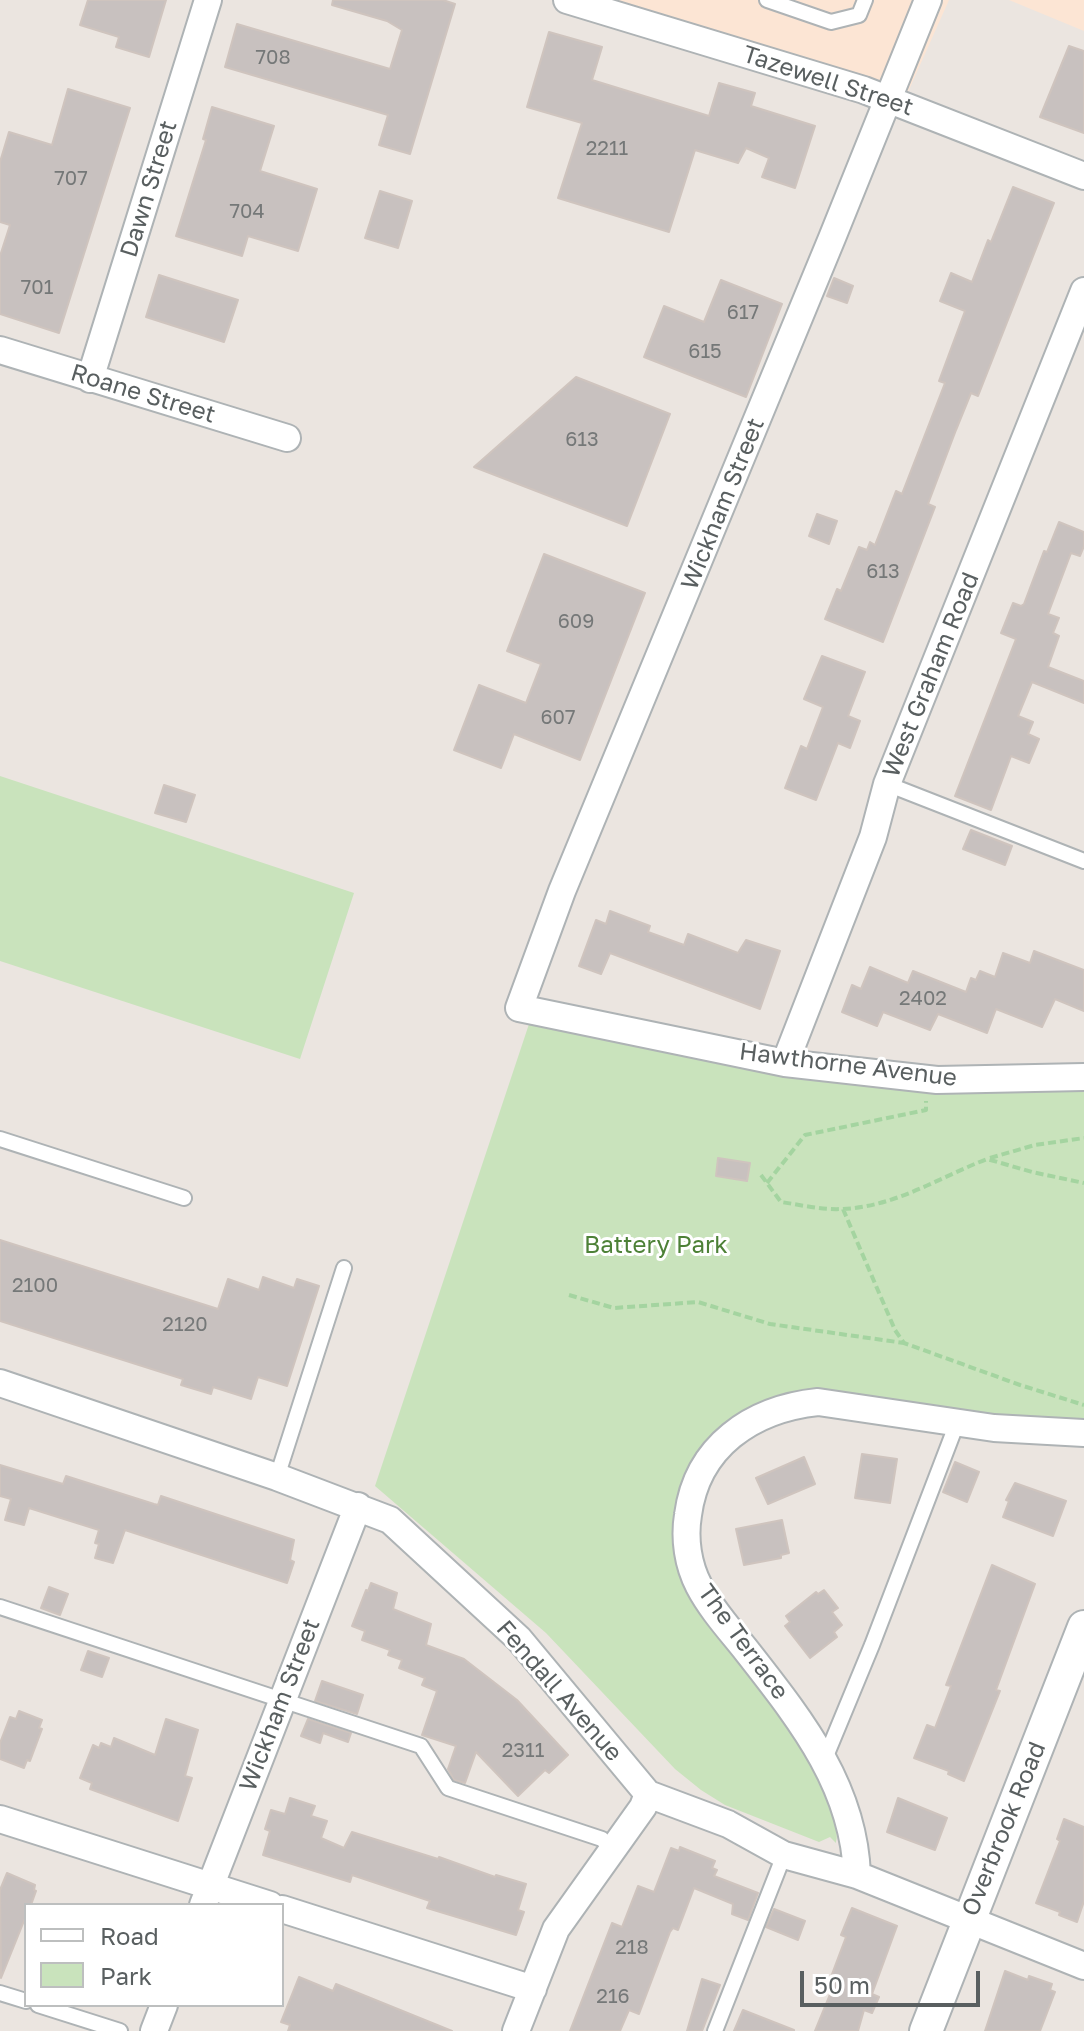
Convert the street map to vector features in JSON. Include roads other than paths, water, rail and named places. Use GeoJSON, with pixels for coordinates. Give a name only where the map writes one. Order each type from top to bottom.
{"type":"FeatureCollection","features":[{"type":"Feature","properties":{"kind":"street","name":"Dawn Street"},"geometry":{"type":"LineString","coordinates":[[90,379],[208,0]]}},
{"type":"Feature","properties":{"kind":"street","name":"Tazewell Street"},"geometry":{"type":"LineString","coordinates":[[567,0],[888,99],[1084,176]]}},
{"type":"Feature","properties":{"kind":"street","name":"Wickham Street"},"geometry":{"type":"LineString","coordinates":[[519,1008],[562,891],[928,0]]}},
{"type":"Feature","properties":{"kind":"street","name":"West Graham Road"},"geometry":{"type":"LineString","coordinates":[[785,1063],[873,837],[887,784],[1084,291]]}},
{"type":"Feature","properties":{"kind":"street","name":"Roane Street"},"geometry":{"type":"LineString","coordinates":[[0,350],[287,438]]}},
{"type":"Feature","properties":{"kind":"street","name":"Hawthorne Avenue"},"geometry":{"type":"LineString","coordinates":[[519,1008],[785,1063],[937,1080],[1084,1077]]}},
{"type":"Feature","properties":{"kind":"street","name":"Fendall Avenue"},"geometry":{"type":"LineString","coordinates":[[0,1383],[277,1477],[390,1520],[519,1639],[648,1794],[728,1824],[784,1855],[857,1875],[1084,1966]]}},
{"type":"Feature","properties":{"kind":"street","name":"The Terrace"},"geometry":{"type":"LineString","coordinates":[[857,1875],[856,1842],[824,1761],[797,1715],[718,1614],[699,1586],[691,1566],[686,1529],[696,1482],[709,1456],[725,1438],[764,1414],[791,1405],[818,1402],[994,1428],[1084,1433]]}},
{"type":"Feature","properties":{"kind":"street","name":"Wickham Street"},"geometry":{"type":"LineString","coordinates":[[207,1896],[358,1506]]}},
{"type":"Feature","properties":{"kind":"street","name":"Overbrook Road"},"geometry":{"type":"LineString","coordinates":[[926,2031],[1084,1627]]}},
{"type":"Feature","properties":{"kind":"street"},"geometry":{"type":"LineString","coordinates":[[516,2031],[556,1929],[643,1807],[648,1794]]}},
{"type":"Feature","properties":{"kind":"street"},"geometry":{"type":"LineString","coordinates":[[0,1819],[207,1896],[256,1903]]}},
{"type":"Feature","properties":{"kind":"street"},"geometry":{"type":"LineString","coordinates":[[284,1910],[533,1989]]}},
{"type":"Feature","properties":{"kind":"street"},"geometry":{"type":"LineString","coordinates":[[154,2031],[163,2007]]}},
{"type":"Feature","properties":{"kind":"lane"},"geometry":{"type":"LineString","coordinates":[[767,0],[831,22],[859,15],[865,0]]}},
{"type":"Feature","properties":{"kind":"lane"},"geometry":{"type":"LineString","coordinates":[[887,784],[1084,861]]}},
{"type":"Feature","properties":{"kind":"lane"},"geometry":{"type":"LineString","coordinates":[[0,1139],[184,1198]]}},
{"type":"Feature","properties":{"kind":"lane"},"geometry":{"type":"LineString","coordinates":[[277,1477],[344,1268]]}},
{"type":"Feature","properties":{"kind":"lane"},"geometry":{"type":"LineString","coordinates":[[824,1761],[957,1423]]}},
{"type":"Feature","properties":{"kind":"lane"},"geometry":{"type":"LineString","coordinates":[[0,1607],[421,1746],[448,1788],[602,1839],[612,1850]]}},
{"type":"Feature","properties":{"kind":"lane"},"geometry":{"type":"LineString","coordinates":[[715,2031],[784,1855]]}},
{"type":"Feature","properties":{"kind":"lane"},"geometry":{"type":"LineString","coordinates":[[0,1993],[24,2000]]}},
{"type":"Feature","properties":{"kind":"lane"},"geometry":{"type":"LineString","coordinates":[[44,2007],[120,2031]]}},
{"type":"Feature","properties":{"kind":"park label","name":"Battery Park"},"geometry":{"type":"Point","coordinates":[656,1245]}}]}
